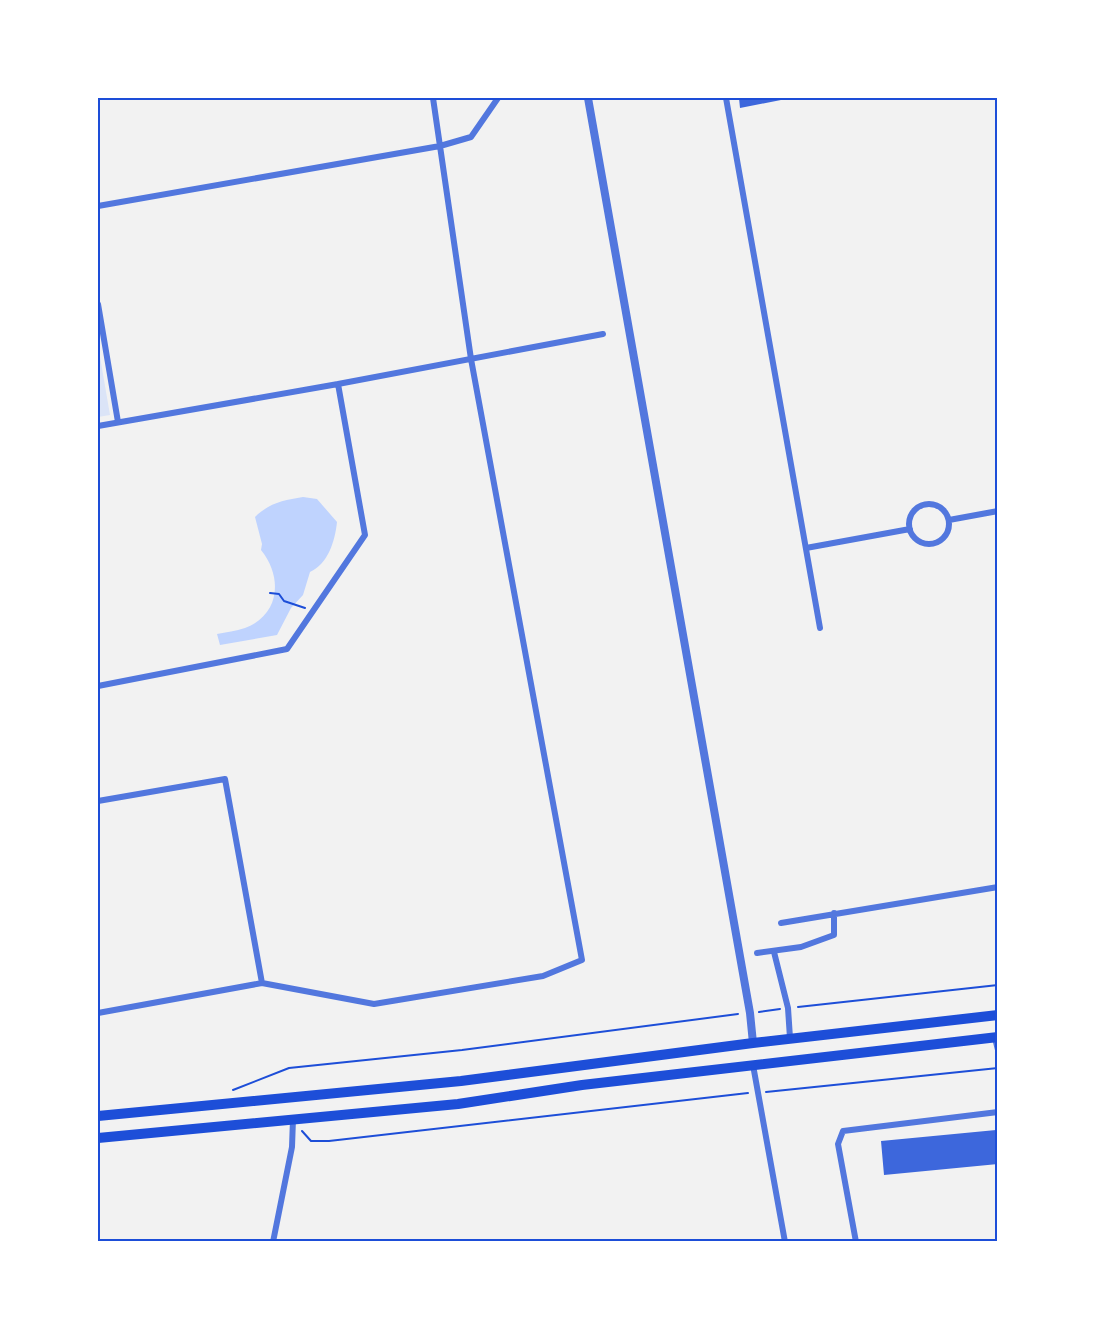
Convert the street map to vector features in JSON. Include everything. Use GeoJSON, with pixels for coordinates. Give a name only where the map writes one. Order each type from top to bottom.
{"type":"FeatureCollection","features":[{"type":"Feature","properties":{"kind":"main road"},"geometry":{"type":"LineString","coordinates":[[98,1116],[461,1081],[790,1038],[998,1015]]}},
{"type":"Feature","properties":{"kind":"main road"},"geometry":{"type":"LineString","coordinates":[[98,1138],[458,1104],[582,1085],[996,1037]]}},
{"type":"Feature","properties":{"kind":"street"},"geometry":{"type":"LineString","coordinates":[[98,1013],[262,983],[374,1004],[543,976],[582,960],[471,359],[433,98]]}},
{"type":"Feature","properties":{"kind":"street"},"geometry":{"type":"LineString","coordinates":[[98,206],[440,146],[471,137],[498,98]]}},
{"type":"Feature","properties":{"kind":"street"},"geometry":{"type":"LineString","coordinates":[[588,98],[750,1013],[753,1043]]}},
{"type":"Feature","properties":{"kind":"street"},"geometry":{"type":"LineString","coordinates":[[726,98],[820,628]]}},
{"type":"Feature","properties":{"kind":"street"},"geometry":{"type":"LineString","coordinates":[[98,304],[118,422]]}},
{"type":"Feature","properties":{"kind":"street"},"geometry":{"type":"LineString","coordinates":[[98,426],[603,334]]}},
{"type":"Feature","properties":{"kind":"street"},"geometry":{"type":"LineString","coordinates":[[98,686],[287,649],[365,535],[338,384]]}},
{"type":"Feature","properties":{"kind":"street"},"geometry":{"type":"LineString","coordinates":[[930,504],[943,508],[949,520],[948,533],[944,539],[932,544],[918,541],[910,529],[910,518],[913,512],[924,505],[930,504]]}},
{"type":"Feature","properties":{"kind":"street"},"geometry":{"type":"LineString","coordinates":[[949,520],[998,511]]}},
{"type":"Feature","properties":{"kind":"street"},"geometry":{"type":"LineString","coordinates":[[806,548],[910,529]]}},
{"type":"Feature","properties":{"kind":"street"},"geometry":{"type":"LineString","coordinates":[[98,801],[225,779],[262,983]]}},
{"type":"Feature","properties":{"kind":"street"},"geometry":{"type":"LineString","coordinates":[[781,923],[998,887]]}},
{"type":"Feature","properties":{"kind":"street"},"geometry":{"type":"LineString","coordinates":[[757,953],[801,947],[834,935],[834,913]]}},
{"type":"Feature","properties":{"kind":"street"},"geometry":{"type":"LineString","coordinates":[[774,952],[788,1008],[790,1038]]}},
{"type":"Feature","properties":{"kind":"street"},"geometry":{"type":"LineString","coordinates":[[996,1037],[998,1050]]}},
{"type":"Feature","properties":{"kind":"street"},"geometry":{"type":"LineString","coordinates":[[753,1065],[785,1242]]}},
{"type":"Feature","properties":{"kind":"street"},"geometry":{"type":"LineString","coordinates":[[856,1242],[838,1144],[843,1131],[998,1112]]}},
{"type":"Feature","properties":{"kind":"street"},"geometry":{"type":"LineString","coordinates":[[273,1242],[292,1147],[293,1119]]}},
{"type":"Feature","properties":{"kind":"path"},"geometry":{"type":"LineString","coordinates":[[270,593],[279,594],[284,601],[313,611]]}},
{"type":"Feature","properties":{"kind":"path"},"geometry":{"type":"LineString","coordinates":[[224,1094],[289,1068],[462,1050],[788,1008],[998,985]]}},
{"type":"Feature","properties":{"kind":"path"},"geometry":{"type":"LineString","coordinates":[[293,1119],[311,1141],[329,1141],[717,1095],[758,1093],[998,1068]]}},
{"type":"Feature","properties":{"kind":"shaded area"},"geometry":{"type":"Polygon","coordinates":[[[98,345],[110,415],[98,417],[98,345]]]}},
{"type":"Feature","properties":{"kind":"water"},"geometry":{"type":"Polygon","coordinates":[[[303,497],[317,499],[337,522],[326,558],[310,572],[303,595],[291,608],[277,635],[220,645],[217,634],[242,629],[257,622],[271,605],[275,583],[273,572],[261,550],[262,544],[255,517],[277,503],[303,497]]]}},
{"type":"Feature","properties":{"kind":"building"},"geometry":{"type":"Polygon","coordinates":[[[739,98],[786,98],[786,99],[740,108],[739,98]]]}},
{"type":"Feature","properties":{"kind":"building"},"geometry":{"type":"Polygon","coordinates":[[[996,1130],[998,1164],[884,1175],[881,1141],[996,1130]]]}}]}
